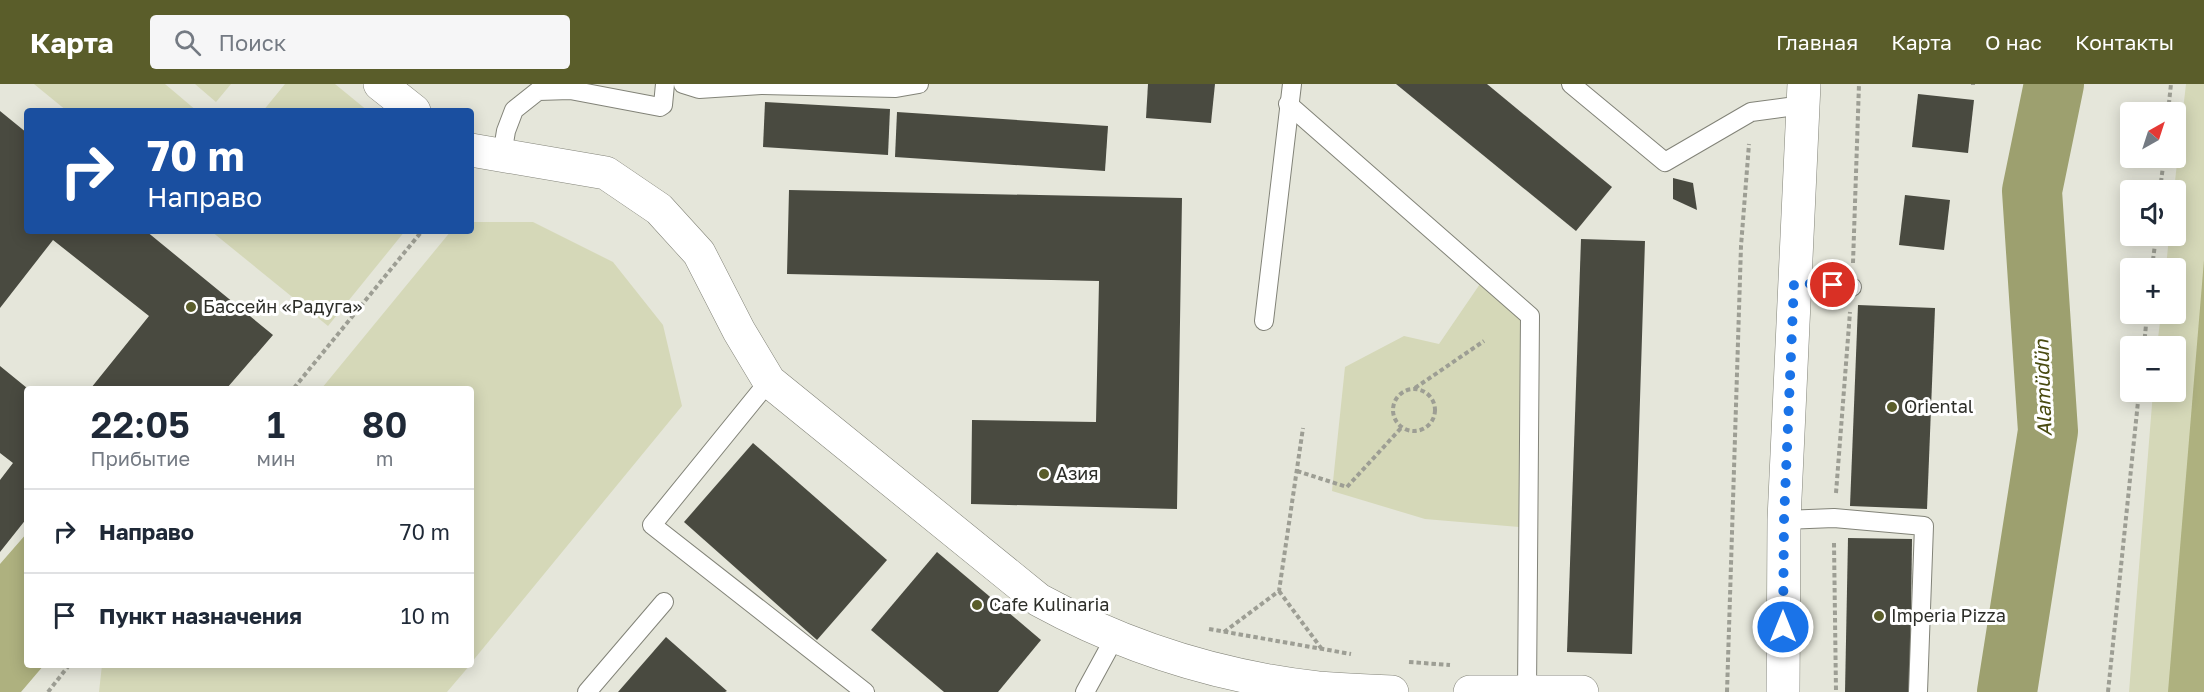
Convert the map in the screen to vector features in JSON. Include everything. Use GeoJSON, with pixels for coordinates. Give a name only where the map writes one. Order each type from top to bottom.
{"type":"FeatureCollection","features":[{"type":"Feature","properties":{"kind":"street"},"geometry":{"type":"LineString","coordinates":[[380,84],[410,108]]}},
{"type":"Feature","properties":{"kind":"street"},"geometry":{"type":"LineString","coordinates":[[1779,692],[1784,520],[1803,95]]}},
{"type":"Feature","properties":{"kind":"street"},"geometry":{"type":"LineString","coordinates":[[487,152],[606,173],[659,209],[699,253],[739,331],[769,381],[1039,600],[1115,637],[1222,671],[1318,688],[1392,692]]}},
{"type":"Feature","properties":{"kind":"street"},"geometry":{"type":"LineString","coordinates":[[1470,692],[1582,692]]}},
{"type":"Feature","properties":{"kind":"lane"},"geometry":{"type":"LineString","coordinates":[[487,152],[506,131],[514,110],[538,91],[570,90],[660,107],[663,105],[665,84]]}},
{"type":"Feature","properties":{"kind":"lane"},"geometry":{"type":"LineString","coordinates":[[683,84],[699,89],[761,85],[896,88],[919,84]]}},
{"type":"Feature","properties":{"kind":"lane"},"geometry":{"type":"LineString","coordinates":[[1264,321],[1292,84]]}},
{"type":"Feature","properties":{"kind":"lane"},"geometry":{"type":"LineString","coordinates":[[1571,84],[1665,162],[1751,112],[1803,95]]}},
{"type":"Feature","properties":{"kind":"lane"},"geometry":{"type":"LineString","coordinates":[[1288,104],[1530,316],[1527,691]]}},
{"type":"Feature","properties":{"kind":"lane"},"geometry":{"type":"LineString","coordinates":[[1794,283],[1852,287]]}},
{"type":"Feature","properties":{"kind":"lane"},"geometry":{"type":"LineString","coordinates":[[769,381],[652,525],[864,692]]}},
{"type":"Feature","properties":{"kind":"lane"},"geometry":{"type":"LineString","coordinates":[[1784,520],[1834,518],[1924,526],[1918,692]]}},
{"type":"Feature","properties":{"kind":"lane"},"geometry":{"type":"LineString","coordinates":[[588,692],[663,602]]}},
{"type":"Feature","properties":{"kind":"lane"},"geometry":{"type":"LineString","coordinates":[[1085,692],[1115,637]]}},
{"type":"Feature","properties":{"kind":"path"},"geometry":{"type":"LineString","coordinates":[[1836,692],[1834,518],[1852,287],[1859,84]]}},
{"type":"Feature","properties":{"kind":"path"},"geometry":{"type":"LineString","coordinates":[[2169,102],[2171,84]]}},
{"type":"Feature","properties":{"kind":"path"},"geometry":{"type":"LineString","coordinates":[[1727,692],[1742,246],[1751,112]]}},
{"type":"Feature","properties":{"kind":"path"},"geometry":{"type":"LineString","coordinates":[[296,386],[420,234]]}},
{"type":"Feature","properties":{"kind":"path"},"geometry":{"type":"LineString","coordinates":[[1415,388],[1426,392],[1433,400],[1435,411],[1431,422],[1423,429],[1412,431],[1402,427],[1394,419],[1392,408],[1396,398],[1405,390],[1415,388],[1484,341]]}},
{"type":"Feature","properties":{"kind":"path"},"geometry":{"type":"LineString","coordinates":[[2108,692],[2138,402]]}},
{"type":"Feature","properties":{"kind":"path"},"geometry":{"type":"LineString","coordinates":[[1297,471],[1347,487],[1402,427]]}},
{"type":"Feature","properties":{"kind":"path"},"geometry":{"type":"LineString","coordinates":[[1224,632],[1279,591],[1303,428]]}},
{"type":"Feature","properties":{"kind":"path"},"geometry":{"type":"LineString","coordinates":[[1279,591],[1321,648]]}},
{"type":"Feature","properties":{"kind":"path"},"geometry":{"type":"LineString","coordinates":[[48,692],[67,668]]}},
{"type":"Feature","properties":{"kind":"green space"},"geometry":{"type":"Polygon","coordinates":[[[34,84],[165,84],[193,108],[63,108],[34,84]]]}},
{"type":"Feature","properties":{"kind":"green space"},"geometry":{"type":"Polygon","coordinates":[[[195,84],[231,84],[216,102],[195,84]]]}},
{"type":"Feature","properties":{"kind":"green space"},"geometry":{"type":"Polygon","coordinates":[[[285,84],[335,84],[364,108],[265,108],[285,84]]]}},
{"type":"Feature","properties":{"kind":"green space"},"geometry":{"type":"Polygon","coordinates":[[[2186,84],[2204,84],[2204,692],[2129,692],[2152,402],[2186,402],[2186,336],[2158,336],[2160,324],[2186,324],[2186,258],[2167,258],[2168,246],[2186,246],[2186,180],[2175,180],[2176,168],[2186,168],[2186,102],[2184,102],[2186,84]]]}},
{"type":"Feature","properties":{"kind":"green space"},"geometry":{"type":"Polygon","coordinates":[[[474,222],[533,222],[613,262],[663,325],[682,406],[474,659],[474,386],[324,386],[449,234],[474,234],[474,222]]]}},
{"type":"Feature","properties":{"kind":"green space"},"geometry":{"type":"Polygon","coordinates":[[[215,234],[403,234],[328,326],[215,234]]]}},
{"type":"Feature","properties":{"kind":"green space"},"geometry":{"type":"Polygon","coordinates":[[[2204,260],[2204,692],[2168,692],[2204,260]]]}},
{"type":"Feature","properties":{"kind":"green space"},"geometry":{"type":"Polygon","coordinates":[[[1482,281],[1523,317],[1519,527],[1425,519],[1332,491],[1345,367],[1404,336],[1439,344],[1482,281]]]}},
{"type":"Feature","properties":{"kind":"green space"},"geometry":{"type":"Polygon","coordinates":[[[24,536],[24,668],[41,668],[21,692],[0,692],[0,564],[24,536]]]}},
{"type":"Feature","properties":{"kind":"green space"},"geometry":{"type":"Polygon","coordinates":[[[102,668],[467,668],[447,692],[99,692],[102,668]]]}},
{"type":"Feature","properties":{"kind":"building"},"geometry":{"type":"Polygon","coordinates":[[[1148,84],[1215,84],[1211,123],[1146,118],[1148,84]]]}},
{"type":"Feature","properties":{"kind":"building"},"geometry":{"type":"Polygon","coordinates":[[[1396,84],[1487,84],[1612,187],[1576,231],[1396,84]]]}},
{"type":"Feature","properties":{"kind":"building"},"geometry":{"type":"Polygon","coordinates":[[[1918,94],[1974,100],[1968,153],[1912,147],[1918,94]]]}},
{"type":"Feature","properties":{"kind":"building"},"geometry":{"type":"Polygon","coordinates":[[[765,102],[890,109],[888,155],[763,147],[765,102]]]}},
{"type":"Feature","properties":{"kind":"building"},"geometry":{"type":"Polygon","coordinates":[[[0,111],[24,131],[24,234],[150,234],[273,335],[229,386],[93,386],[149,316],[53,240],[0,308],[0,111]]]}},
{"type":"Feature","properties":{"kind":"building"},"geometry":{"type":"Polygon","coordinates":[[[897,112],[1108,126],[1105,171],[895,157],[897,112]]]}},
{"type":"Feature","properties":{"kind":"building"},"geometry":{"type":"Polygon","coordinates":[[[1673,178],[1693,183],[1697,210],[1673,199],[1673,178]]]}},
{"type":"Feature","properties":{"kind":"building"},"geometry":{"type":"Polygon","coordinates":[[[789,190],[1182,198],[1177,509],[971,504],[972,420],[1096,422],[1099,281],[787,274],[789,190]]]}},
{"type":"Feature","properties":{"kind":"building"},"geometry":{"type":"Polygon","coordinates":[[[1905,195],[1950,200],[1944,250],[1899,245],[1905,195]]]}},
{"type":"Feature","properties":{"kind":"building"},"geometry":{"type":"Polygon","coordinates":[[[1581,239],[1645,241],[1632,654],[1567,652],[1581,239]]]}},
{"type":"Feature","properties":{"kind":"building","name":"Oriental"},"geometry":{"type":"Polygon","coordinates":[[[1858,305],[1935,308],[1927,509],[1850,506],[1858,305]]]}},
{"type":"Feature","properties":{"kind":"building"},"geometry":{"type":"Polygon","coordinates":[[[0,366],[25,386],[24,522],[0,552],[0,480],[13,463],[0,453],[0,366]]]}},
{"type":"Feature","properties":{"kind":"building"},"geometry":{"type":"Polygon","coordinates":[[[753,443],[887,560],[817,640],[684,522],[753,443]]]}},
{"type":"Feature","properties":{"kind":"building","name":"Imperia Pizza"},"geometry":{"type":"Polygon","coordinates":[[[1848,538],[1912,539],[1910,692],[1845,692],[1848,538]]]}},
{"type":"Feature","properties":{"kind":"building"},"geometry":{"type":"Polygon","coordinates":[[[937,552],[1041,640],[998,692],[944,692],[871,630],[937,552]]]}},
{"type":"Feature","properties":{"kind":"building"},"geometry":{"type":"Polygon","coordinates":[[[666,637],[727,691],[618,692],[666,637]]]}},
{"type":"Feature","properties":{"kind":"waterway","name":"Alamüdün"},"geometry":{"type":"LineString","coordinates":[[2007,692],[2048,431],[2032,191],[2054,84]]}},
{"type":"Feature","properties":{"kind":"place","name":"Бассейн «Радуга»"},"geometry":{"type":"Point","coordinates":[191,307]}},
{"type":"Feature","properties":{"kind":"place","name":"Oriental"},"geometry":{"type":"Point","coordinates":[1892,407]}},
{"type":"Feature","properties":{"kind":"place","name":"Азия"},"geometry":{"type":"Point","coordinates":[1044,474]}},
{"type":"Feature","properties":{"kind":"place","name":"Cafe Kulinaria"},"geometry":{"type":"Point","coordinates":[977,605]}},
{"type":"Feature","properties":{"kind":"place","name":"Imperia Pizza"},"geometry":{"type":"Point","coordinates":[1879,616]}},
{"type":"Feature","properties":{"kind":"route"},"geometry":{"type":"LineString","coordinates":[[1783,627],[1784,520],[1794,283],[1833,285]]}}]}
